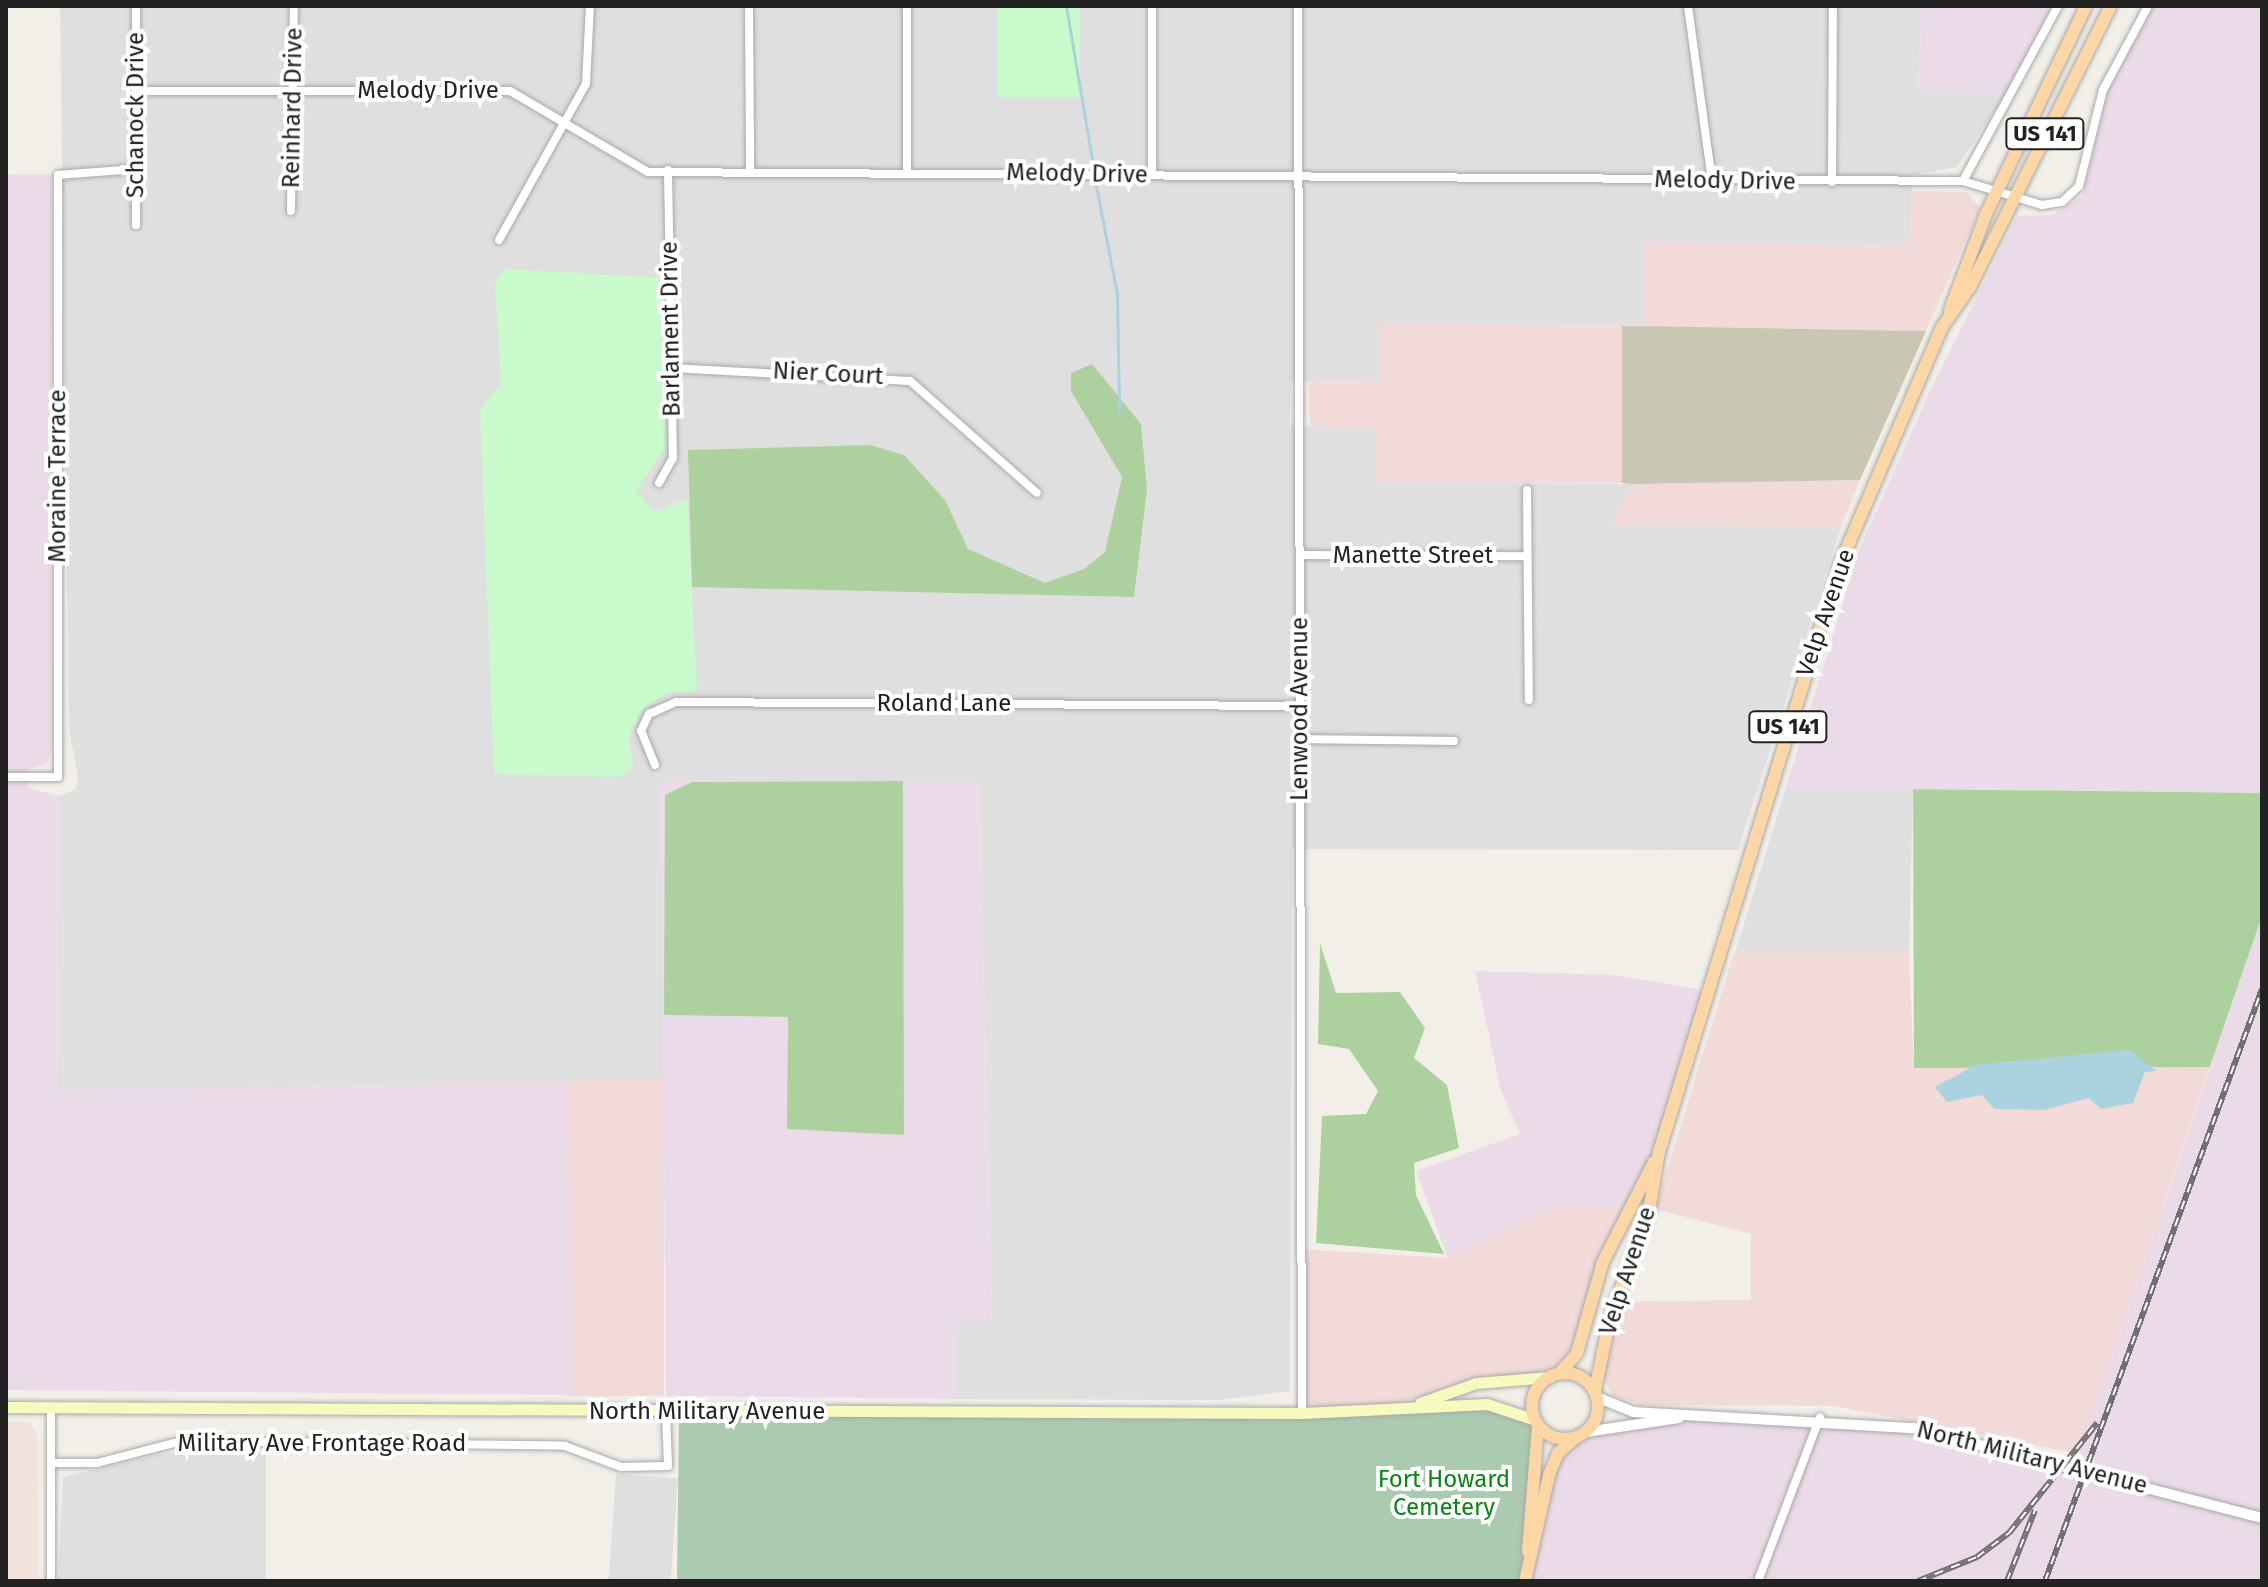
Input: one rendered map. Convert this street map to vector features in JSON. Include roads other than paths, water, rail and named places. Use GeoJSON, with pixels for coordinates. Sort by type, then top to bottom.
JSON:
{"type":"FeatureCollection","features":[{"type":"Feature","properties":{"kind":"main road","name":"Velp Avenue"},"geometry":{"type":"LineString","coordinates":[[1580,1435],[1597,1394],[1610,1318],[1649,1211],[1659,1152],[1840,564],[1949,313],[1996,192],[2086,6]]}},
{"type":"Feature","properties":{"kind":"main road","name":"Velp Avenue"},"geometry":{"type":"LineString","coordinates":[[1949,313],[1970,287],[2111,6]]}},
{"type":"Feature","properties":{"kind":"main road","name":"Velp Avenue"},"geometry":{"type":"LineString","coordinates":[[1535,1423],[1534,1393],[1577,1353],[1603,1262],[1659,1152]]}},
{"type":"Feature","properties":{"kind":"main road","name":"North Military Avenue"},"geometry":{"type":"LineString","coordinates":[[1408,1407],[1476,1383],[1554,1375]]}},
{"type":"Feature","properties":{"kind":"main road"},"geometry":{"type":"LineString","coordinates":[[1554,1375],[1597,1394]]}},
{"type":"Feature","properties":{"kind":"main road","name":"North Military Avenue"},"geometry":{"type":"LineString","coordinates":[[6,1407],[1302,1413],[1499,1405],[1535,1423]]}},
{"type":"Feature","properties":{"kind":"main road"},"geometry":{"type":"LineString","coordinates":[[1525,1581],[1535,1423],[1580,1435]]}},
{"type":"Feature","properties":{"kind":"main road"},"geometry":{"type":"LineString","coordinates":[[1525,1581],[1549,1475],[1558,1453],[1580,1435]]}},
{"type":"Feature","properties":{"kind":"street","name":"Schanock Drive"},"geometry":{"type":"LineString","coordinates":[[136,6],[136,225]]}},
{"type":"Feature","properties":{"kind":"street","name":"Reinhard Drive"},"geometry":{"type":"LineString","coordinates":[[291,211],[294,6]]}},
{"type":"Feature","properties":{"kind":"street"},"geometry":{"type":"LineString","coordinates":[[499,240],[568,122],[591,66],[590,6]]}},
{"type":"Feature","properties":{"kind":"street"},"geometry":{"type":"LineString","coordinates":[[749,6],[750,169]]}},
{"type":"Feature","properties":{"kind":"street"},"geometry":{"type":"LineString","coordinates":[[907,6],[907,172]]}},
{"type":"Feature","properties":{"kind":"street"},"geometry":{"type":"LineString","coordinates":[[1152,6],[1152,175]]}},
{"type":"Feature","properties":{"kind":"street","name":"Lenwood Avenue"},"geometry":{"type":"LineString","coordinates":[[1298,6],[1302,1413]]}},
{"type":"Feature","properties":{"kind":"street"},"geometry":{"type":"LineString","coordinates":[[1688,6],[1712,181]]}},
{"type":"Feature","properties":{"kind":"street"},"geometry":{"type":"LineString","coordinates":[[1832,182],[1833,6]]}},
{"type":"Feature","properties":{"kind":"street"},"geometry":{"type":"LineString","coordinates":[[1963,181],[2058,6]]}},
{"type":"Feature","properties":{"kind":"street","name":"Melody Drive"},"geometry":{"type":"LineString","coordinates":[[138,91],[510,91],[568,122],[633,166],[668,170],[1963,181],[2036,204],[2062,202],[2079,186],[2103,90],[2148,6]]}},
{"type":"Feature","properties":{"kind":"street","name":"Moraine Terrace"},"geometry":{"type":"LineString","coordinates":[[6,777],[58,777],[58,175],[136,169]]}},
{"type":"Feature","properties":{"kind":"street","name":"Barlament Drive"},"geometry":{"type":"LineString","coordinates":[[659,483],[673,463],[668,170]]}},
{"type":"Feature","properties":{"kind":"street","name":"Nier Court"},"geometry":{"type":"LineString","coordinates":[[671,368],[910,381],[1037,493]]}},
{"type":"Feature","properties":{"kind":"street"},"geometry":{"type":"LineString","coordinates":[[1527,490],[1529,700]]}},
{"type":"Feature","properties":{"kind":"street","name":"Manette Street"},"geometry":{"type":"LineString","coordinates":[[1300,555],[1526,556]]}},
{"type":"Feature","properties":{"kind":"street","name":"Roland Lane"},"geometry":{"type":"LineString","coordinates":[[655,765],[641,731],[649,714],[676,702],[1300,706]]}},
{"type":"Feature","properties":{"kind":"street"},"geometry":{"type":"LineString","coordinates":[[1300,739],[1454,741]]}},
{"type":"Feature","properties":{"kind":"street","name":"North Military Avenue"},"geometry":{"type":"LineString","coordinates":[[1597,1394],[1633,1412],[1820,1417],[2017,1449],[2262,1518]]}},
{"type":"Feature","properties":{"kind":"street"},"geometry":{"type":"LineString","coordinates":[[51,1407],[51,1581]]}},
{"type":"Feature","properties":{"kind":"street","name":"Military Ave Frontage Road"},"geometry":{"type":"LineString","coordinates":[[52,1463],[97,1463],[182,1441],[565,1446],[621,1467],[668,1466],[666,1411]]}},
{"type":"Feature","properties":{"kind":"street","name":"North Military Avenue"},"geometry":{"type":"LineString","coordinates":[[1580,1435],[1702,1415]]}},
{"type":"Feature","properties":{"kind":"street"},"geometry":{"type":"LineString","coordinates":[[1758,1581],[1820,1417]]}},
{"type":"Feature","properties":{"kind":"water"},"geometry":{"type":"Polygon","coordinates":[[[2129,1050],[2156,1071],[2145,1072],[2133,1103],[2101,1109],[2089,1098],[2044,1110],[1994,1109],[1982,1095],[1947,1102],[1935,1087],[1976,1065],[2129,1050]]]}},
{"type":"Feature","properties":{"kind":"waterway"},"geometry":{"type":"LineString","coordinates":[[1066,6],[1092,159]]}},
{"type":"Feature","properties":{"kind":"waterway"},"geometry":{"type":"LineString","coordinates":[[1096,186],[1117,294],[1119,411]]}},
{"type":"Feature","properties":{"kind":"railway"},"geometry":{"type":"LineString","coordinates":[[2045,1581],[2262,989]]}},
{"type":"Feature","properties":{"kind":"railway"},"geometry":{"type":"LineString","coordinates":[[1918,1581],[1977,1557],[2009,1533],[2097,1423]]}},
{"type":"Feature","properties":{"kind":"railway"},"geometry":{"type":"LineString","coordinates":[[2007,1581],[2035,1510]]}},
{"type":"Feature","properties":{"kind":"park label","name":"Fort Howard Cemetery"},"geometry":{"type":"Point","coordinates":[1444,1494]}}]}
